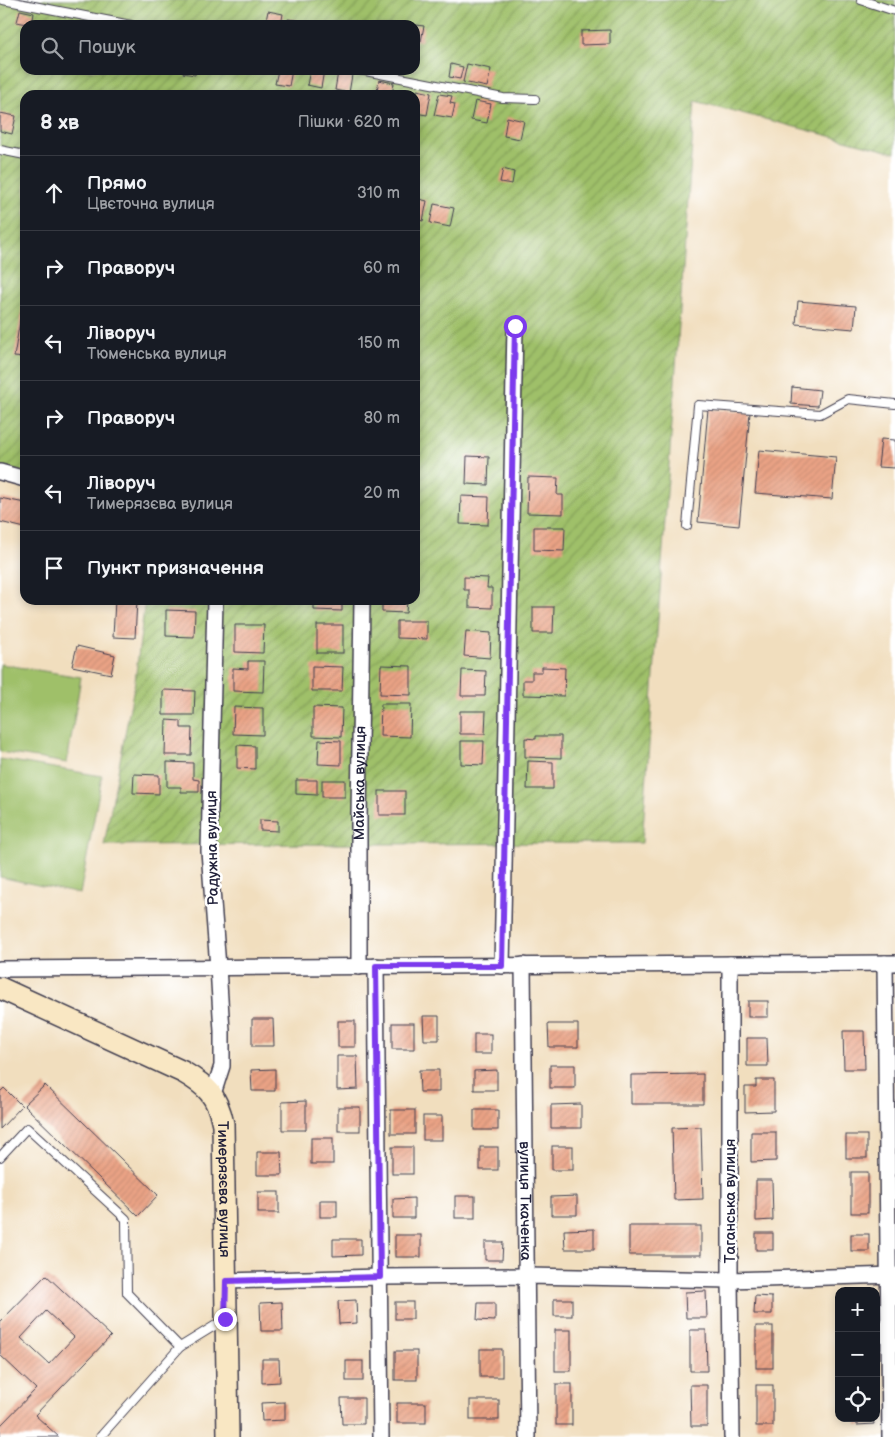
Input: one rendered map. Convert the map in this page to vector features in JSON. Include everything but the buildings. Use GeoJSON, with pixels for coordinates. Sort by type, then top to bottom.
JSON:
{"type":"FeatureCollection","features":[{"type":"Feature","properties":{"kind":"street"},"geometry":{"type":"LineString","coordinates":[[502,966],[515,326]]}},
{"type":"Feature","properties":{"kind":"street"},"geometry":{"type":"LineString","coordinates":[[0,472],[20,478]]}},
{"type":"Feature","properties":{"kind":"street","name":"Радужна вулиця"},"geometry":{"type":"LineString","coordinates":[[213,1094],[222,1066],[222,1031],[209,851],[215,605]]}},
{"type":"Feature","properties":{"kind":"street","name":"Майська вулиця"},"geometry":{"type":"LineString","coordinates":[[359,966],[358,819],[362,605]]}},
{"type":"Feature","properties":{"kind":"street"},"geometry":{"type":"LineString","coordinates":[[0,969],[890,963],[892,1275],[890,1437]]}},
{"type":"Feature","properties":{"kind":"street","name":"Таганська вулиця"},"geometry":{"type":"LineString","coordinates":[[730,964],[732,1437]]}},
{"type":"Feature","properties":{"kind":"street","name":"вулиця Ткаченка"},"geometry":{"type":"LineString","coordinates":[[523,965],[528,1437]]}},
{"type":"Feature","properties":{"kind":"street"},"geometry":{"type":"LineString","coordinates":[[376,966],[381,1437]]}},
{"type":"Feature","properties":{"kind":"street"},"geometry":{"type":"LineString","coordinates":[[0,988],[183,1072],[199,1081],[213,1094]]}},
{"type":"Feature","properties":{"kind":"street","name":"Тимерязєва вулиця"},"geometry":{"type":"LineString","coordinates":[[213,1094],[220,1108],[223,1124],[228,1437]]}},
{"type":"Feature","properties":{"kind":"street"},"geometry":{"type":"LineString","coordinates":[[226,1281],[527,1276],[730,1280],[892,1275]]}},
{"type":"Feature","properties":{"kind":"lane"},"geometry":{"type":"LineString","coordinates":[[3,0],[105,20]]}},
{"type":"Feature","properties":{"kind":"lane"},"geometry":{"type":"LineString","coordinates":[[861,0],[895,11]]}},
{"type":"Feature","properties":{"kind":"lane"},"geometry":{"type":"LineString","coordinates":[[386,75],[503,98],[535,99]]}},
{"type":"Feature","properties":{"kind":"lane"},"geometry":{"type":"LineString","coordinates":[[0,150],[20,154]]}},
{"type":"Feature","properties":{"kind":"lane"},"geometry":{"type":"LineString","coordinates":[[687,526],[698,405],[820,414],[848,399],[895,404]]}},
{"type":"Feature","properties":{"kind":"lane"},"geometry":{"type":"LineString","coordinates":[[0,1156],[27,1128],[126,1220],[127,1293],[180,1347]]}},
{"type":"Feature","properties":{"kind":"lane"},"geometry":{"type":"LineString","coordinates":[[100,1437],[180,1347],[225,1319]]}},
{"type":"Feature","properties":{"kind":"green space"},"geometry":{"type":"Polygon","coordinates":[[[0,0],[895,0],[895,153],[695,101],[642,843],[104,845],[135,681],[144,605],[420,605],[420,90],[20,90],[20,472],[0,466],[0,0]]]}},
{"type":"Feature","properties":{"kind":"green space"},"geometry":{"type":"Polygon","coordinates":[[[0,664],[81,677],[67,763],[0,752],[0,664]]]}},
{"type":"Feature","properties":{"kind":"green space"},"geometry":{"type":"Polygon","coordinates":[[[0,759],[102,776],[80,894],[0,877],[0,759]]]}},
{"type":"Feature","properties":{"kind":"route"},"geometry":{"type":"LineString","coordinates":[[225,1319],[226,1281],[380,1277],[376,966],[502,966],[515,326]]}}]}
